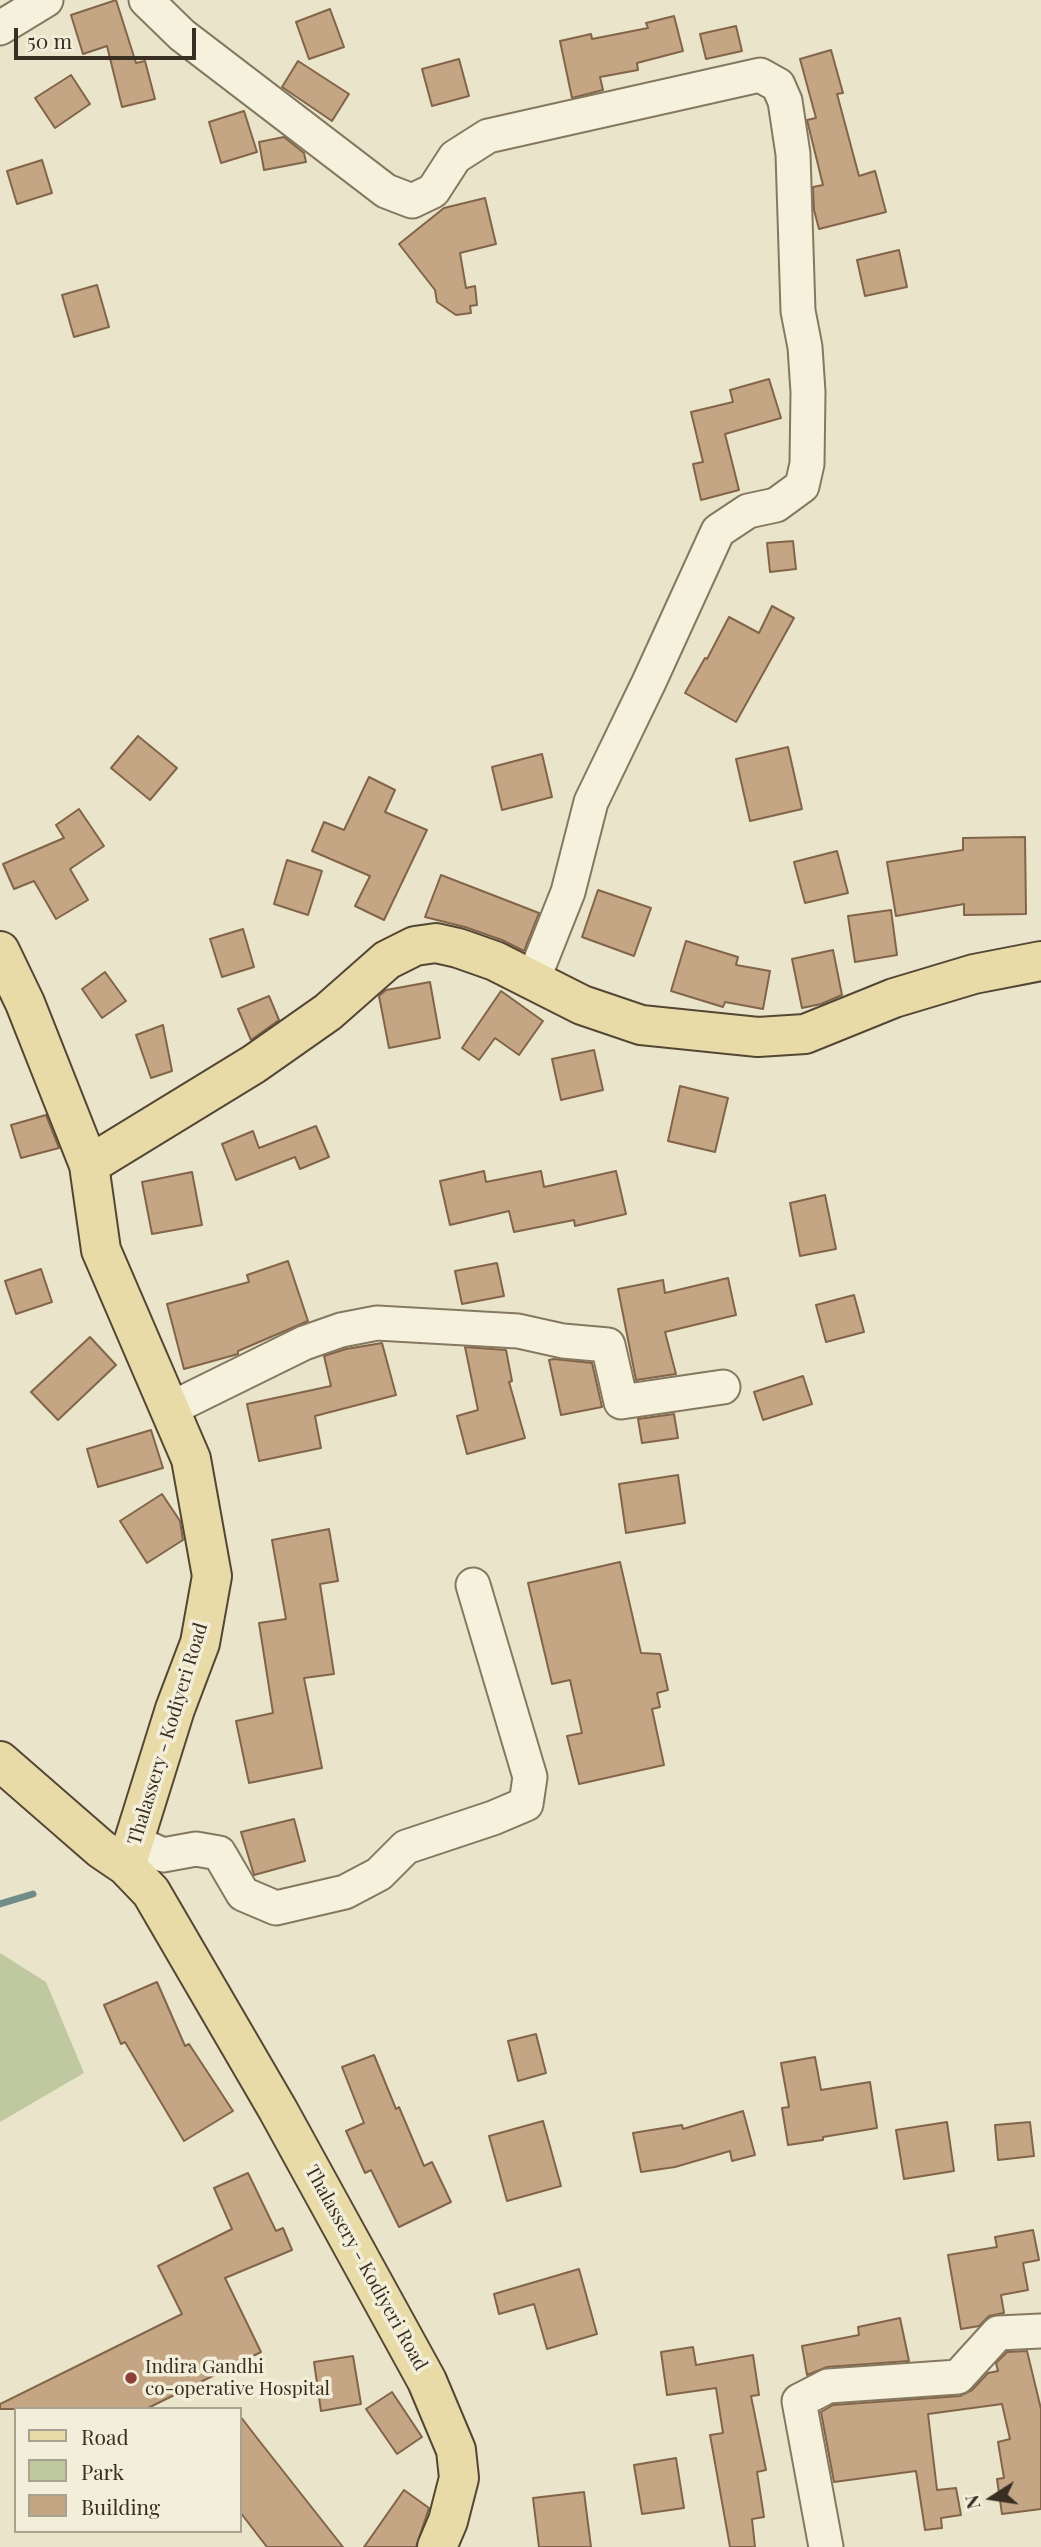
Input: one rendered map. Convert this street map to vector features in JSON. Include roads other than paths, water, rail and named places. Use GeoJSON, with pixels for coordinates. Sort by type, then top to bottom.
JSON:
{"type":"FeatureCollection","features":[{"type":"Feature","properties":{"kind":"main road"},"geometry":{"type":"LineString","coordinates":[[89,1165],[254,1064],[327,1012],[387,960],[415,946],[436,943],[495,961],[582,1005],[641,1026],[758,1037],[805,1034],[894,998],[974,974],[1041,961]]}},
{"type":"Feature","properties":{"kind":"main road","name":"Thalassery - Kodiyeri Road"},"geometry":{"type":"LineString","coordinates":[[0,950],[89,1165],[101,1250],[191,1459],[212,1576],[200,1643],[175,1709],[130,1854],[208,1992],[240,2042],[438,2403],[456,2450],[458,2478],[448,2521],[437,2547]]}},
{"type":"Feature","properties":{"kind":"main road"},"geometry":{"type":"LineString","coordinates":[[0,1761],[101,1849],[130,1854]]}},
{"type":"Feature","properties":{"kind":"street"},"geometry":{"type":"LineString","coordinates":[[0,28],[46,0]]}},
{"type":"Feature","properties":{"kind":"street"},"geometry":{"type":"LineString","coordinates":[[146,0],[182,35],[386,191],[412,201],[433,191],[455,157],[488,136],[760,75],[778,85],[785,101],[793,154],[798,311],[805,347],[808,392],[807,464],[803,486],[776,505],[748,511],[718,531],[592,802],[568,892],[533,981]]}},
{"type":"Feature","properties":{"kind":"street"},"geometry":{"type":"LineString","coordinates":[[170,1409],[304,1343],[341,1330],[377,1323],[518,1331],[563,1341],[608,1345],[621,1402],[723,1387]]}},
{"type":"Feature","properties":{"kind":"street"},"geometry":{"type":"LineString","coordinates":[[130,1854],[163,1855],[196,1849],[219,1853],[243,1894],[276,1908],[345,1892],[379,1874],[406,1847],[526,1804],[530,1777],[473,1585]]}},
{"type":"Feature","properties":{"kind":"street"},"geometry":{"type":"LineString","coordinates":[[826,2547],[799,2401],[828,2386],[958,2377],[998,2333],[1041,2331]]}},
{"type":"Feature","properties":{"kind":"waterway"},"geometry":{"type":"LineString","coordinates":[[0,1904],[33,1894]]}},
{"type":"Feature","properties":{"kind":"place","name":"Indira Gandhi co-operative Hospital"},"geometry":{"type":"Point","coordinates":[131,2378]}}]}
